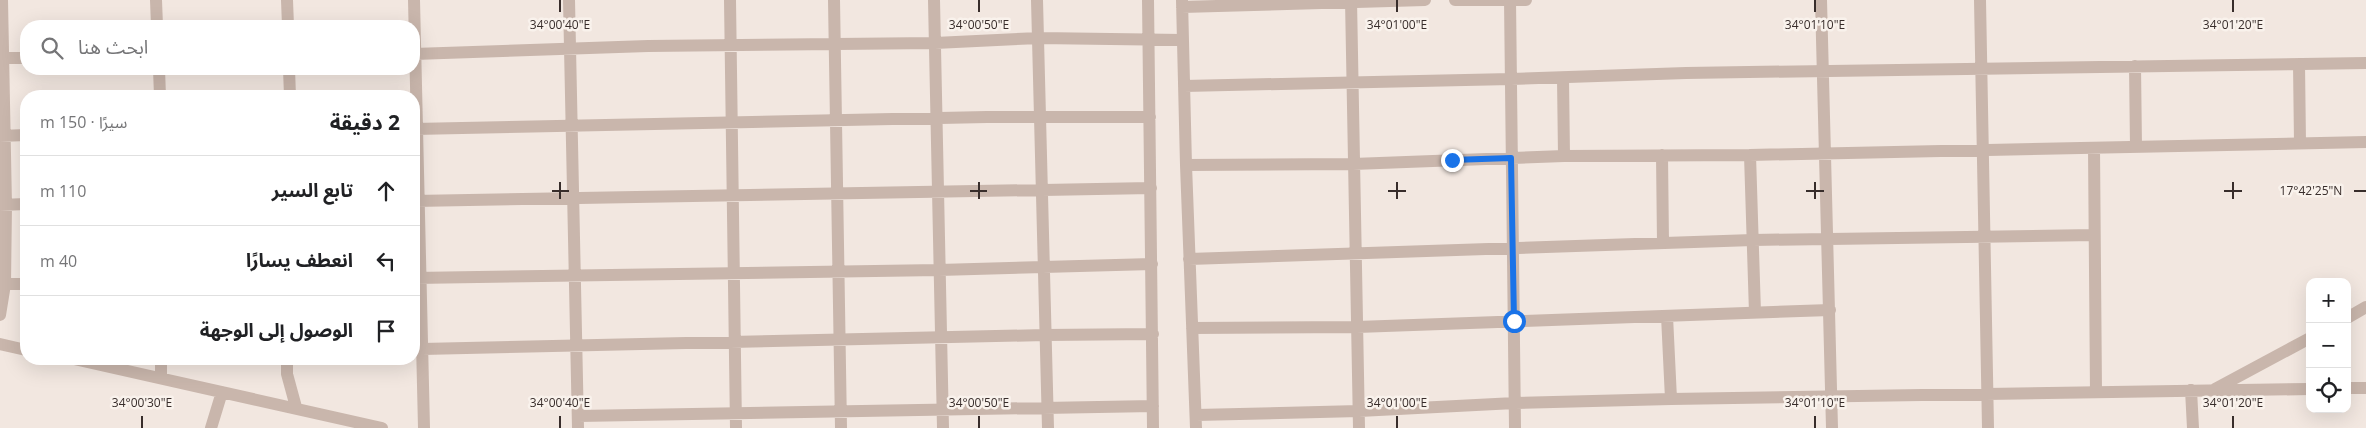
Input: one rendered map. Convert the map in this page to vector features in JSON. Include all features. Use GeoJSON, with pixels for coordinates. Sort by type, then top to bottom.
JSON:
{"type":"FeatureCollection","features":[{"type":"Feature","properties":{"kind":"street"},"geometry":{"type":"LineString","coordinates":[[0,315],[6,284],[2,136],[2,0]]}},
{"type":"Feature","properties":{"kind":"street"},"geometry":{"type":"LineString","coordinates":[[156,0],[157,20]]}},
{"type":"Feature","properties":{"kind":"street"},"geometry":{"type":"LineString","coordinates":[[287,0],[288,20]]}},
{"type":"Feature","properties":{"kind":"street"},"geometry":{"type":"LineString","coordinates":[[414,0],[414,20]]}},
{"type":"Feature","properties":{"kind":"street"},"geometry":{"type":"LineString","coordinates":[[569,0],[578,422],[736,413],[1153,406]]}},
{"type":"Feature","properties":{"kind":"street"},"geometry":{"type":"LineString","coordinates":[[730,0],[736,428]]}},
{"type":"Feature","properties":{"kind":"street"},"geometry":{"type":"LineString","coordinates":[[834,0],[841,428]]}},
{"type":"Feature","properties":{"kind":"street"},"geometry":{"type":"LineString","coordinates":[[934,0],[943,428]]}},
{"type":"Feature","properties":{"kind":"street"},"geometry":{"type":"LineString","coordinates":[[1037,0],[1048,428]]}},
{"type":"Feature","properties":{"kind":"street"},"geometry":{"type":"LineString","coordinates":[[1148,0],[1153,428]]}},
{"type":"Feature","properties":{"kind":"street"},"geometry":{"type":"LineString","coordinates":[[1196,428],[1182,3],[1425,0]]}},
{"type":"Feature","properties":{"kind":"street"},"geometry":{"type":"LineString","coordinates":[[1455,0],[1526,0]]}},
{"type":"Feature","properties":{"kind":"street"},"geometry":{"type":"LineString","coordinates":[[1510,0],[1515,428]]}},
{"type":"Feature","properties":{"kind":"street"},"geometry":{"type":"LineString","coordinates":[[1821,0],[1832,428]]}},
{"type":"Feature","properties":{"kind":"street"},"geometry":{"type":"LineString","coordinates":[[1980,0],[1988,428]]}},
{"type":"Feature","properties":{"kind":"street"},"geometry":{"type":"LineString","coordinates":[[1351,2],[1351,83],[1359,428]]}},
{"type":"Feature","properties":{"kind":"street"},"geometry":{"type":"LineString","coordinates":[[420,54],[569,48],[935,43],[1039,38],[1182,40]]}},
{"type":"Feature","properties":{"kind":"street"},"geometry":{"type":"LineString","coordinates":[[1,58],[20,58]]}},
{"type":"Feature","properties":{"kind":"street"},"geometry":{"type":"LineString","coordinates":[[1184,86],[1511,80],[1686,73],[2366,63]]}},
{"type":"Feature","properties":{"kind":"street"},"geometry":{"type":"LineString","coordinates":[[2299,64],[2300,143]]}},
{"type":"Feature","properties":{"kind":"street"},"geometry":{"type":"LineString","coordinates":[[2135,66],[2136,147]]}},
{"type":"Feature","properties":{"kind":"street"},"geometry":{"type":"LineString","coordinates":[[159,75],[160,90]]}},
{"type":"Feature","properties":{"kind":"street"},"geometry":{"type":"LineString","coordinates":[[289,75],[290,90]]}},
{"type":"Feature","properties":{"kind":"street"},"geometry":{"type":"LineString","coordinates":[[414,75],[414,90]]}},
{"type":"Feature","properties":{"kind":"street"},"geometry":{"type":"LineString","coordinates":[[1563,78],[1564,156]]}},
{"type":"Feature","properties":{"kind":"street"},"geometry":{"type":"LineString","coordinates":[[420,129],[1041,117],[1150,117]]}},
{"type":"Feature","properties":{"kind":"street"},"geometry":{"type":"LineString","coordinates":[[2,136],[20,135]]}},
{"type":"Feature","properties":{"kind":"street"},"geometry":{"type":"LineString","coordinates":[[1186,165],[1353,164],[1564,156],[1750,155],[2366,142]]}},
{"type":"Feature","properties":{"kind":"street"},"geometry":{"type":"LineString","coordinates":[[2094,148],[2096,392]]}},
{"type":"Feature","properties":{"kind":"street"},"geometry":{"type":"LineString","coordinates":[[1662,155],[1663,243]]}},
{"type":"Feature","properties":{"kind":"street"},"geometry":{"type":"LineString","coordinates":[[1750,155],[1754,313]]}},
{"type":"Feature","properties":{"kind":"street"},"geometry":{"type":"LineString","coordinates":[[420,201],[1151,188]]}},
{"type":"Feature","properties":{"kind":"street"},"geometry":{"type":"LineString","coordinates":[[3,205],[20,204]]}},
{"type":"Feature","properties":{"kind":"street"},"geometry":{"type":"LineString","coordinates":[[1189,259],[1753,240],[2094,235]]}},
{"type":"Feature","properties":{"kind":"street"},"geometry":{"type":"LineString","coordinates":[[420,278],[734,274],[1152,264]]}},
{"type":"Feature","properties":{"kind":"street"},"geometry":{"type":"LineString","coordinates":[[6,284],[20,284]]}},
{"type":"Feature","properties":{"kind":"street"},"geometry":{"type":"LineString","coordinates":[[2351,316],[2366,308]]}},
{"type":"Feature","properties":{"kind":"street"},"geometry":{"type":"LineString","coordinates":[[1192,328],[1357,326],[1830,310]]}},
{"type":"Feature","properties":{"kind":"street"},"geometry":{"type":"LineString","coordinates":[[1667,316],[1670,399]]}},
{"type":"Feature","properties":{"kind":"street"},"geometry":{"type":"LineString","coordinates":[[420,321],[424,428]]}},
{"type":"Feature","properties":{"kind":"street"},"geometry":{"type":"LineString","coordinates":[[422,349],[1153,334]]}},
{"type":"Feature","properties":{"kind":"street"},"geometry":{"type":"LineString","coordinates":[[2213,390],[2306,340]]}},
{"type":"Feature","properties":{"kind":"street"},"geometry":{"type":"LineString","coordinates":[[0,344],[20,349]]}},
{"type":"Feature","properties":{"kind":"street"},"geometry":{"type":"LineString","coordinates":[[103,365],[296,407],[382,428]]}},
{"type":"Feature","properties":{"kind":"street"},"geometry":{"type":"LineString","coordinates":[[161,365],[161,377]]}},
{"type":"Feature","properties":{"kind":"street"},"geometry":{"type":"LineString","coordinates":[[288,365],[287,374],[296,407]]}},
{"type":"Feature","properties":{"kind":"street"},"geometry":{"type":"LineString","coordinates":[[2351,388],[2366,388]]}},
{"type":"Feature","properties":{"kind":"street"},"geometry":{"type":"LineString","coordinates":[[1196,415],[1359,411],[1514,403],[1670,399],[1832,398],[2306,389]]}},
{"type":"Feature","properties":{"kind":"street"},"geometry":{"type":"LineString","coordinates":[[2191,390],[2193,428]]}},
{"type":"Feature","properties":{"kind":"street"},"geometry":{"type":"LineString","coordinates":[[211,428],[222,392]]}},
{"type":"Feature","properties":{"kind":"route"},"geometry":{"type":"LineString","coordinates":[[1452,160],[1511,158],[1514,321]]}}]}
